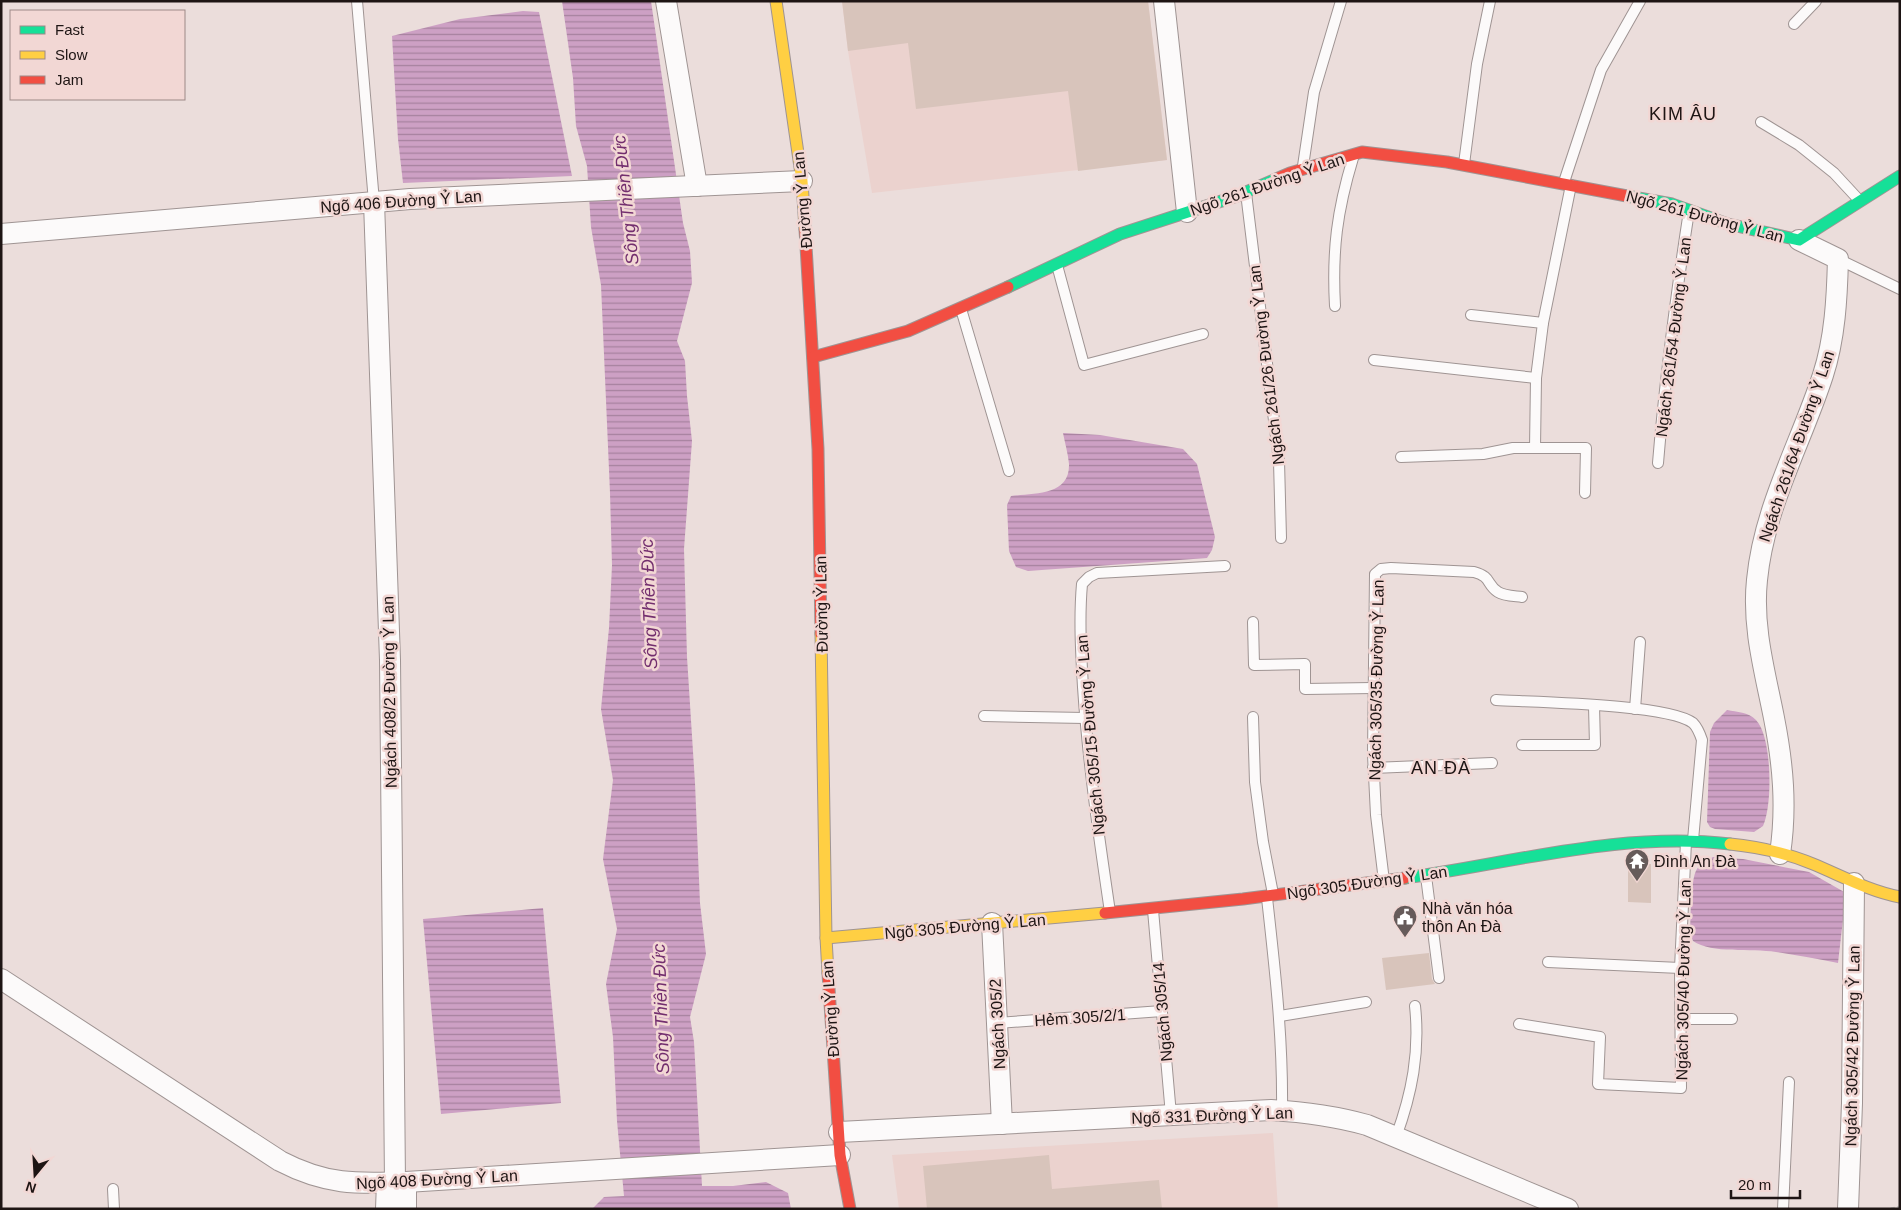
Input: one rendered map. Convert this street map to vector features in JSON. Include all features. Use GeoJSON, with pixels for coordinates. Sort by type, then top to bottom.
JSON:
{"type":"FeatureCollection","features":[{"type":"Feature","properties":{"kind":"street"},"geometry":{"type":"LineString","coordinates":[[666,1],[697,186]]}},
{"type":"Feature","properties":{"kind":"street","name":"Đường Ỷ Lan"},"geometry":{"type":"LineString","coordinates":[[776,1],[802,181],[813,357],[818,449],[826,938],[840,1155],[850,1209]]}},
{"type":"Feature","properties":{"kind":"street"},"geometry":{"type":"LineString","coordinates":[[1164,1],[1187,212]]}},
{"type":"Feature","properties":{"kind":"street","name":"Ngõ 261 Đường Ỷ Lan"},"geometry":{"type":"LineString","coordinates":[[813,357],[908,331],[1120,234],[1246,192],[1302,169],[1362,152],[1464,165],[1672,204],[1728,224],[1798,240],[1900,176]]}},
{"type":"Feature","properties":{"kind":"street","name":"Ngõ 406 Đường Ỷ Lan"},"geometry":{"type":"LineString","coordinates":[[1,234],[374,202],[802,181]]}},
{"type":"Feature","properties":{"kind":"street","name":"Ngách 408/2 Đường Ỷ Lan"},"geometry":{"type":"LineString","coordinates":[[374,202],[390,660],[396,1183]]}},
{"type":"Feature","properties":{"kind":"street"},"geometry":{"type":"LineString","coordinates":[[1798,240],[1838,259]]}},
{"type":"Feature","properties":{"kind":"street","name":"Ngách 261/64 Đường Ỷ Lan"},"geometry":{"type":"LineString","coordinates":[[1780,854],[1785,811],[1784,788],[1774,719],[1756,623],[1757,580],[1764,535],[1770,513],[1807,420],[1829,355],[1836,316],[1838,259]]}},
{"type":"Feature","properties":{"kind":"street","name":"Ngõ 305 Đường Ỷ Lan"},"geometry":{"type":"LineString","coordinates":[[826,938],[1111,913],[1270,896],[1384,882],[1578,848],[1631,843],[1690,841],[1740,845],[1802,860],[1871,890],[1900,897]]}},
{"type":"Feature","properties":{"kind":"street","name":"Ngách 305/42 Đường Ỷ Lan"},"geometry":{"type":"LineString","coordinates":[[1848,1209],[1852,1102],[1854,882]]}},
{"type":"Feature","properties":{"kind":"street","name":"Ngách 305/2"},"geometry":{"type":"LineString","coordinates":[[992,923],[1002,1124]]}},
{"type":"Feature","properties":{"kind":"street","name":"Ngõ 408 Đường Ỷ Lan"},"geometry":{"type":"LineString","coordinates":[[1,979],[255,1145],[299,1171],[329,1180],[396,1183],[840,1155]]}},
{"type":"Feature","properties":{"kind":"street","name":"Ngõ 331 Đường Ỷ Lan"},"geometry":{"type":"LineString","coordinates":[[839,1132],[1282,1110],[1334,1116],[1396,1136],[1568,1209]]}},
{"type":"Feature","properties":{"kind":"street"},"geometry":{"type":"LineString","coordinates":[[386,1209],[396,1183]]}},
{"type":"Feature","properties":{"kind":"street"},"geometry":{"type":"LineString","coordinates":[[396,1183],[406,1209]]}},
{"type":"Feature","properties":{"kind":"lane"},"geometry":{"type":"LineString","coordinates":[[357,1],[374,202]]}},
{"type":"Feature","properties":{"kind":"lane"},"geometry":{"type":"LineString","coordinates":[[1302,169],[1314,92],[1341,1]]}},
{"type":"Feature","properties":{"kind":"lane"},"geometry":{"type":"LineString","coordinates":[[1464,165],[1477,64],[1490,1]]}},
{"type":"Feature","properties":{"kind":"lane"},"geometry":{"type":"LineString","coordinates":[[1535,448],[1536,378],[1567,183],[1601,70],[1640,1]]}},
{"type":"Feature","properties":{"kind":"lane"},"geometry":{"type":"LineString","coordinates":[[1794,24],[1816,1]]}},
{"type":"Feature","properties":{"kind":"lane"},"geometry":{"type":"LineString","coordinates":[[1761,122],[1799,145],[1834,173],[1860,201]]}},
{"type":"Feature","properties":{"kind":"lane"},"geometry":{"type":"LineString","coordinates":[[1335,306],[1333,269],[1336,230],[1343,191],[1354,154]]}},
{"type":"Feature","properties":{"kind":"lane","name":"Ngách 261/26 Đường Ỷ Lan"},"geometry":{"type":"LineString","coordinates":[[1246,192],[1279,461],[1281,538]]}},
{"type":"Feature","properties":{"kind":"lane","name":"Ngách 261/54 Đường Ỷ Lan"},"geometry":{"type":"LineString","coordinates":[[1658,463],[1672,321],[1689,210]]}},
{"type":"Feature","properties":{"kind":"lane"},"geometry":{"type":"LineString","coordinates":[[1838,259],[1900,289]]}},
{"type":"Feature","properties":{"kind":"lane"},"geometry":{"type":"LineString","coordinates":[[1057,264],[1084,366],[1203,334]]}},
{"type":"Feature","properties":{"kind":"lane"},"geometry":{"type":"LineString","coordinates":[[961,308],[1009,471]]}},
{"type":"Feature","properties":{"kind":"lane"},"geometry":{"type":"LineString","coordinates":[[1471,315],[1544,323]]}},
{"type":"Feature","properties":{"kind":"lane"},"geometry":{"type":"LineString","coordinates":[[1374,360],[1536,378]]}},
{"type":"Feature","properties":{"kind":"lane"},"geometry":{"type":"LineString","coordinates":[[1401,457],[1483,454],[1513,448],[1586,448],[1584,493]]}},
{"type":"Feature","properties":{"kind":"lane","name":"Ngách 305/15 Đường Ỷ Lan"},"geometry":{"type":"LineString","coordinates":[[1111,913],[1092,788],[1085,718],[1081,631],[1082,584],[1089,577],[1097,573],[1225,566]]}},
{"type":"Feature","properties":{"kind":"lane","name":"Ngách 305/35 Đường Ỷ Lan"},"geometry":{"type":"LineString","coordinates":[[1384,882],[1376,815],[1373,768],[1374,574],[1381,569],[1474,572],[1485,576],[1496,591],[1501,594],[1522,597]]}},
{"type":"Feature","properties":{"kind":"lane"},"geometry":{"type":"LineString","coordinates":[[1253,622],[1254,665],[1305,664],[1305,689],[1373,688]]}},
{"type":"Feature","properties":{"kind":"lane"},"geometry":{"type":"LineString","coordinates":[[1496,700],[1635,709],[1640,642]]}},
{"type":"Feature","properties":{"kind":"lane"},"geometry":{"type":"LineString","coordinates":[[1522,745],[1594,745],[1594,706]]}},
{"type":"Feature","properties":{"kind":"lane","name":"Ngách 305/40 Đường Ỷ Lan"},"geometry":{"type":"LineString","coordinates":[[1519,1024],[1600,1037],[1598,1084],[1681,1088],[1680,968],[1690,841],[1702,740],[1700,731],[1694,724],[1684,718],[1635,709]]}},
{"type":"Feature","properties":{"kind":"lane"},"geometry":{"type":"LineString","coordinates":[[984,716],[1085,718]]}},
{"type":"Feature","properties":{"kind":"lane"},"geometry":{"type":"LineString","coordinates":[[1253,717],[1255,782],[1270,896],[1280,1016],[1282,1110]]}},
{"type":"Feature","properties":{"kind":"lane"},"geometry":{"type":"LineString","coordinates":[[1373,768],[1492,763]]}},
{"type":"Feature","properties":{"kind":"lane"},"geometry":{"type":"LineString","coordinates":[[1426,875],[1438,978]]}},
{"type":"Feature","properties":{"kind":"lane","name":"Ngách 305/14"},"geometry":{"type":"LineString","coordinates":[[1153,909],[1171,1116]]}},
{"type":"Feature","properties":{"kind":"lane"},"geometry":{"type":"LineString","coordinates":[[1548,962],[1680,968]]}},
{"type":"Feature","properties":{"kind":"lane"},"geometry":{"type":"LineString","coordinates":[[1280,1016],[1366,1002]]}},
{"type":"Feature","properties":{"kind":"lane"},"geometry":{"type":"LineString","coordinates":[[1396,1136],[1414,1077],[1417,1030],[1415,1006]]}},
{"type":"Feature","properties":{"kind":"lane","name":"Hẻm 305/2/1"},"geometry":{"type":"LineString","coordinates":[[997,1023],[1162,1011]]}},
{"type":"Feature","properties":{"kind":"lane"},"geometry":{"type":"LineString","coordinates":[[1681,1019],[1732,1019]]}},
{"type":"Feature","properties":{"kind":"lane"},"geometry":{"type":"LineString","coordinates":[[1783,1209],[1789,1082]]}},
{"type":"Feature","properties":{"kind":"lane"},"geometry":{"type":"LineString","coordinates":[[113,1188],[114,1209]]}},
{"type":"Feature","properties":{"kind":"path"},"geometry":{"type":"LineString","coordinates":[[1891,1209],[1900,1207]]}},
{"type":"Feature","properties":{"kind":"shaded area"},"geometry":{"type":"Polygon","coordinates":[[[842,1],[1148,1],[1167,160],[872,193],[848,51],[842,1]]]}},
{"type":"Feature","properties":{"kind":"shaded area"},"geometry":{"type":"Polygon","coordinates":[[[1273,1133],[1278,1209],[899,1209],[892,1155],[1273,1133]]]}},
{"type":"Feature","properties":{"kind":"water","name":"Sông Thiên Đức"},"geometry":{"type":"Polygon","coordinates":[[[562,1],[651,1],[683,223],[690,251],[692,283],[677,341],[685,361],[692,441],[684,549],[687,657],[700,903],[706,954],[690,1017],[694,1042],[702,1186],[733,1186],[766,1182],[788,1193],[791,1209],[592,1209],[604,1197],[624,1196],[617,1121],[613,1037],[606,984],[617,929],[603,859],[613,780],[601,709],[609,628],[612,565],[601,285],[591,227],[587,166],[576,126],[573,78],[562,1]]]}},
{"type":"Feature","properties":{"kind":"water"},"geometry":{"type":"Polygon","coordinates":[[[523,11],[539,12],[572,176],[403,183],[398,139],[392,36],[460,19],[523,11]]]}},
{"type":"Feature","properties":{"kind":"water"},"geometry":{"type":"Polygon","coordinates":[[[1063,433],[1100,435],[1183,449],[1197,464],[1215,537],[1212,550],[1207,558],[1028,571],[1016,567],[1009,551],[1007,505],[1011,496],[1049,491],[1064,482],[1068,474],[1069,464],[1063,433]]]}},
{"type":"Feature","properties":{"kind":"water"},"geometry":{"type":"Polygon","coordinates":[[[1727,710],[1753,717],[1761,728],[1765,740],[1769,771],[1768,803],[1763,826],[1754,832],[1715,829],[1710,827],[1707,822],[1710,732],[1714,723],[1727,710]]]}},
{"type":"Feature","properties":{"kind":"water"},"geometry":{"type":"Polygon","coordinates":[[[1713,857],[1743,859],[1809,872],[1846,893],[1838,963],[1776,952],[1710,948],[1693,941],[1690,933],[1692,890],[1695,874],[1700,865],[1713,857]]]}},
{"type":"Feature","properties":{"kind":"water"},"geometry":{"type":"Polygon","coordinates":[[[543,908],[561,1103],[441,1114],[423,919],[543,908]]]}},
{"type":"Feature","properties":{"kind":"building"},"geometry":{"type":"Polygon","coordinates":[[[842,1],[1148,1],[1167,160],[1078,171],[1068,91],[916,109],[908,43],[848,51],[842,1]]]}},
{"type":"Feature","properties":{"kind":"building"},"geometry":{"type":"Polygon","coordinates":[[[1628,864],[1651,864],[1651,903],[1628,902],[1628,864]]]}},
{"type":"Feature","properties":{"kind":"building"},"geometry":{"type":"Polygon","coordinates":[[[1429,953],[1432,979],[1435,984],[1386,990],[1382,958],[1429,953]]]}},
{"type":"Feature","properties":{"kind":"building"},"geometry":{"type":"Polygon","coordinates":[[[1049,1155],[1052,1189],[1159,1180],[1162,1209],[927,1209],[923,1166],[1049,1155]]]}},
{"type":"Feature","properties":{"kind":"traffic: fast"},"geometry":{"type":"LineString","coordinates":[[1627,196],[1672,204],[1728,224],[1799,240],[1900,176]]}},
{"type":"Feature","properties":{"kind":"traffic: fast"},"geometry":{"type":"LineString","coordinates":[[1008,287],[1120,234],[1237,196],[1276,179]]}},
{"type":"Feature","properties":{"kind":"traffic: fast"},"geometry":{"type":"LineString","coordinates":[[1405,878],[1567,850],[1608,845],[1689,841],[1730,844]]}},
{"type":"Feature","properties":{"kind":"traffic: slow"},"geometry":{"type":"LineString","coordinates":[[776,1],[802,181],[805,229]]}},
{"type":"Feature","properties":{"kind":"traffic: slow"},"geometry":{"type":"LineString","coordinates":[[821,634],[828,973]]}},
{"type":"Feature","properties":{"kind":"traffic: slow"},"geometry":{"type":"LineString","coordinates":[[1730,844],[1762,849],[1793,857],[1866,887],[1900,897]]}},
{"type":"Feature","properties":{"kind":"traffic: slow"},"geometry":{"type":"LineString","coordinates":[[826,938],[1105,913]]}},
{"type":"Feature","properties":{"kind":"traffic: jam"},"geometry":{"type":"LineString","coordinates":[[1276,179],[1290,173],[1362,152],[1447,162],[1627,196]]}},
{"type":"Feature","properties":{"kind":"traffic: jam"},"geometry":{"type":"LineString","coordinates":[[805,229],[818,449],[821,634]]}},
{"type":"Feature","properties":{"kind":"traffic: jam"},"geometry":{"type":"LineString","coordinates":[[813,357],[908,331],[1008,287]]}},
{"type":"Feature","properties":{"kind":"traffic: jam"},"geometry":{"type":"LineString","coordinates":[[1105,913],[1243,899],[1405,878]]}},
{"type":"Feature","properties":{"kind":"traffic: jam"},"geometry":{"type":"LineString","coordinates":[[828,973],[840,1155],[850,1209]]}},
{"type":"Feature","properties":{"kind":"place","name":"Đình An Đà"},"geometry":{"type":"Point","coordinates":[1637,882]}},
{"type":"Feature","properties":{"kind":"place","name":"Nhà văn hóa thôn An Đà"},"geometry":{"type":"Point","coordinates":[1405,938]}},
{"type":"Feature","properties":{"kind":"district","name":"KIM ÂU"},"geometry":{"type":"Point","coordinates":[1683,114]}},
{"type":"Feature","properties":{"kind":"district","name":"AN ĐÀ"},"geometry":{"type":"Point","coordinates":[1441,768]}}]}
